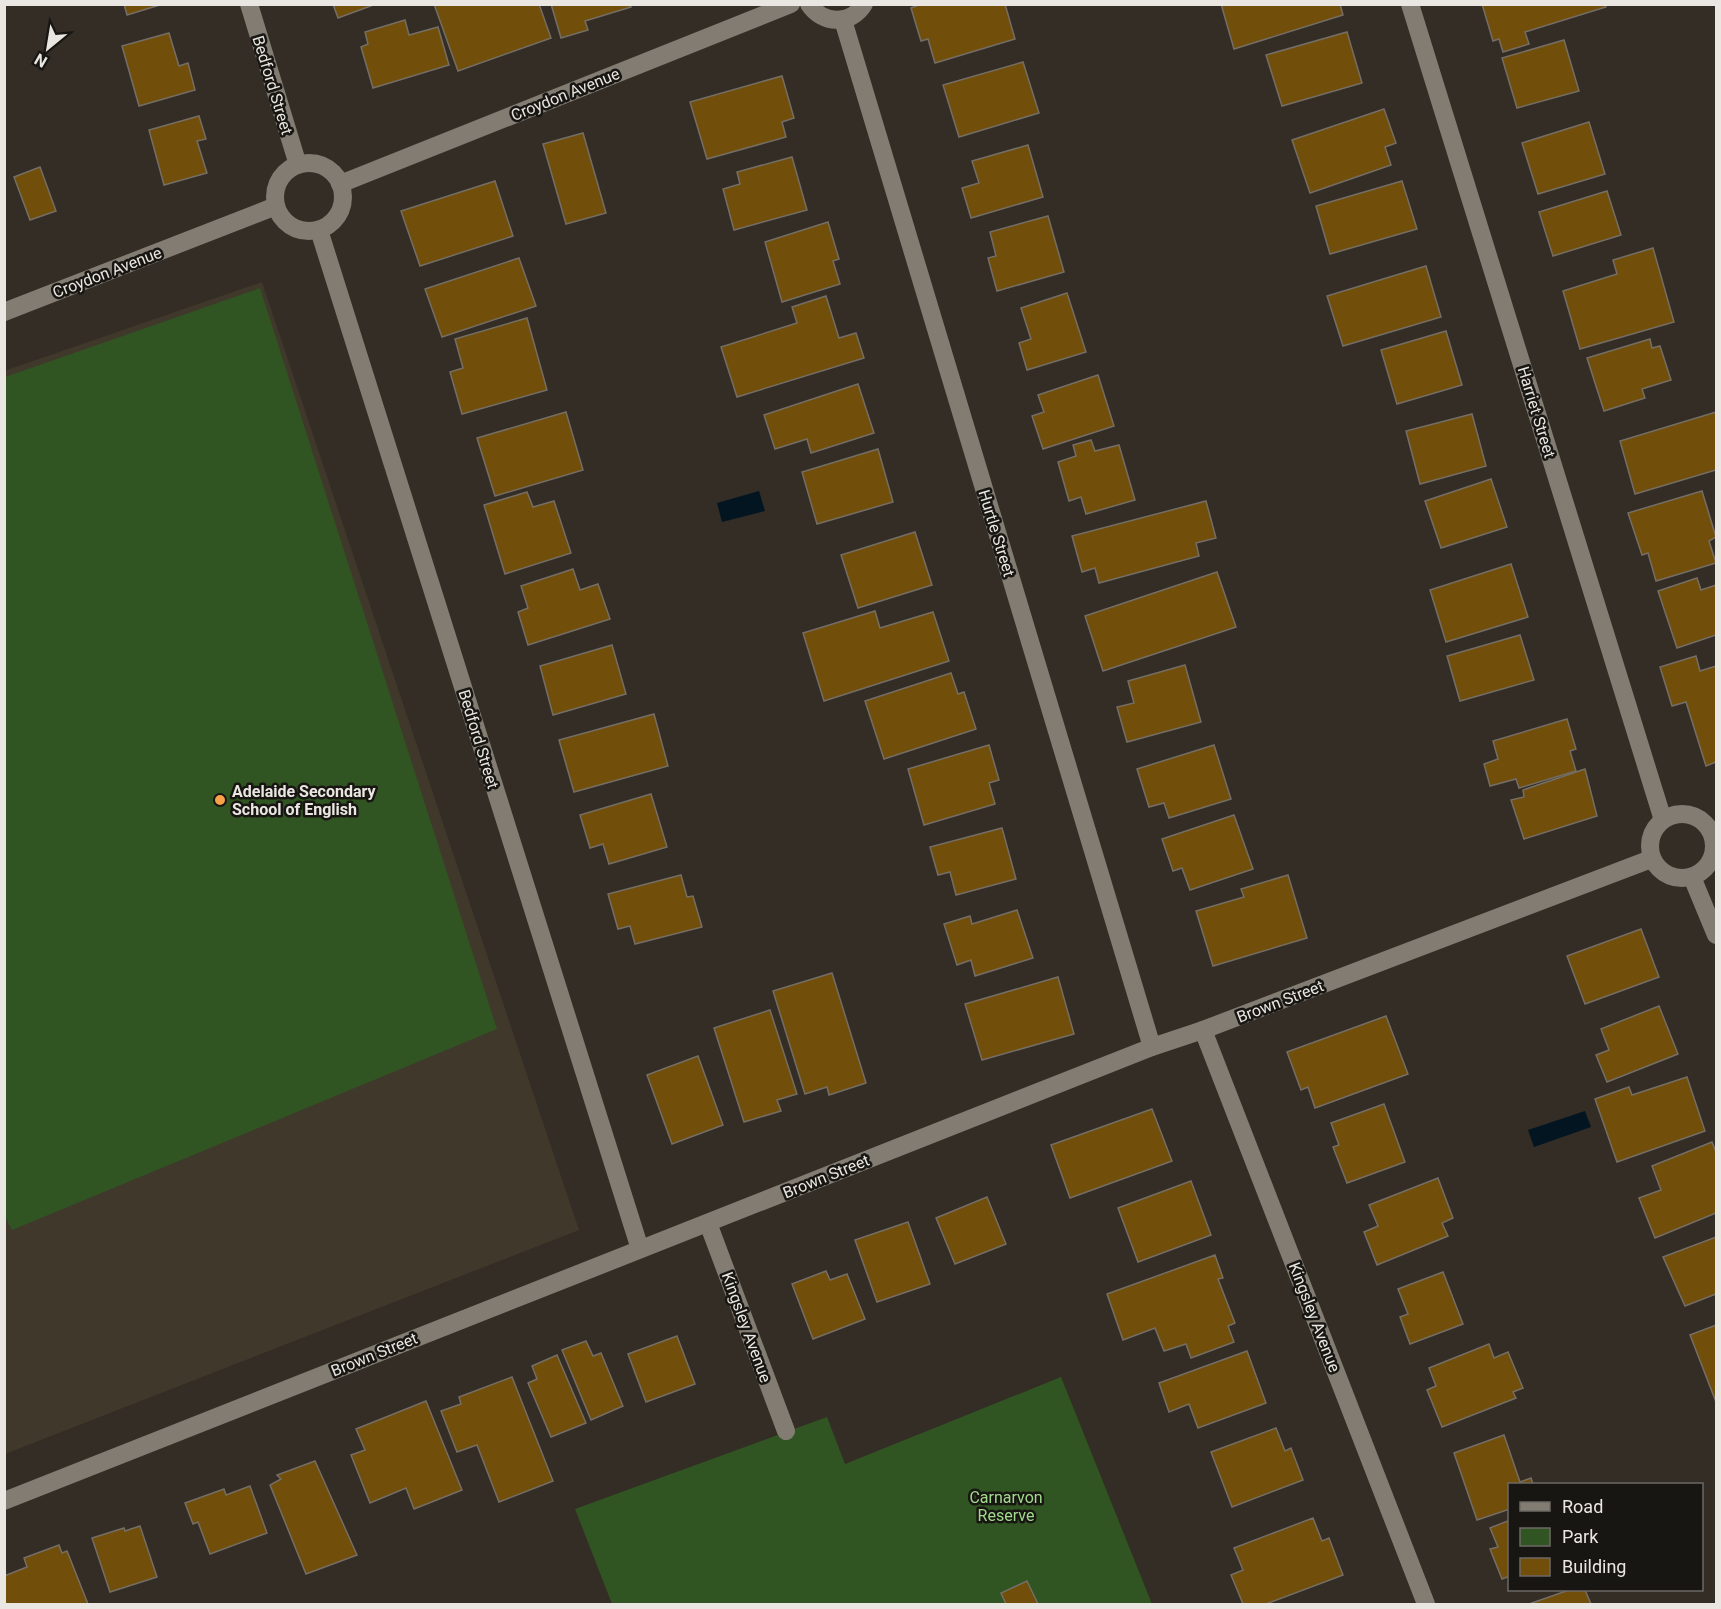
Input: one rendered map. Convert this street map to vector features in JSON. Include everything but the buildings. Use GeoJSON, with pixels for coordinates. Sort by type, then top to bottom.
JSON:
{"type":"FeatureCollection","features":[{"type":"Feature","properties":{"kind":"street","name":"Bedford Street"},"geometry":{"type":"LineString","coordinates":[[249,4],[298,165]]}},
{"type":"Feature","properties":{"kind":"street","name":"Croydon Avenue"},"geometry":{"type":"LineString","coordinates":[[340,184],[791,4]]}},
{"type":"Feature","properties":{"kind":"street"},"geometry":{"type":"LineString","coordinates":[[809,4],[828,19],[843,20],[860,10],[864,4]]}},
{"type":"Feature","properties":{"kind":"street","name":"Harriet Street"},"geometry":{"type":"LineString","coordinates":[[1410,4],[1663,820]]}},
{"type":"Feature","properties":{"kind":"street","name":"Hurtle Street"},"geometry":{"type":"LineString","coordinates":[[843,20],[1152,1047]]}},
{"type":"Feature","properties":{"kind":"street"},"geometry":{"type":"LineString","coordinates":[[298,165],[319,165],[334,174],[340,184],[342,203],[338,215],[330,224],[319,230],[296,229],[285,222],[276,207],[276,189],[280,178],[298,165]]}},
{"type":"Feature","properties":{"kind":"street","name":"Croydon Avenue"},"geometry":{"type":"LineString","coordinates":[[4,312],[276,207]]}},
{"type":"Feature","properties":{"kind":"street","name":"Bedford Street"},"geometry":{"type":"LineString","coordinates":[[319,230],[640,1249]]}},
{"type":"Feature","properties":{"kind":"street"},"geometry":{"type":"LineString","coordinates":[[1685,814],[1696,817],[1706,824],[1714,834],[1715,846],[1713,858],[1707,868],[1692,878],[1681,879],[1664,874],[1651,859],[1651,837],[1663,820],[1685,814]]}},
{"type":"Feature","properties":{"kind":"street","name":"Brown Street"},"geometry":{"type":"LineString","coordinates":[[4,1501],[1152,1047],[1203,1030],[1651,859]]}},
{"type":"Feature","properties":{"kind":"street"},"geometry":{"type":"LineString","coordinates":[[1692,878],[1716,935]]}},
{"type":"Feature","properties":{"kind":"street","name":"Kingsley Avenue"},"geometry":{"type":"LineString","coordinates":[[1203,1030],[1426,1605]]}},
{"type":"Feature","properties":{"kind":"street","name":"Kingsley Avenue"},"geometry":{"type":"LineString","coordinates":[[708,1223],[786,1431]]}},
{"type":"Feature","properties":{"kind":"shaded area","name":"Adelaide Secondary School of English"},"geometry":{"type":"Polygon","coordinates":[[[262,282],[579,1230],[5,1454],[4,371],[262,282]]]}},
{"type":"Feature","properties":{"kind":"green space","name":"Adelaide Secondary School of English"},"geometry":{"type":"Polygon","coordinates":[[[260,288],[497,1029],[12,1230],[4,1215],[5,377],[260,288]]]}},
{"type":"Feature","properties":{"kind":"green space","name":"Carnarvon Reserve"},"geometry":{"type":"Polygon","coordinates":[[[1061,1377],[1152,1604],[612,1604],[575,1509],[827,1417],[845,1464],[1061,1377]]]}},
{"type":"Feature","properties":{"kind":"water"},"geometry":{"type":"Polygon","coordinates":[[[759,491],[765,511],[722,522],[717,503],[759,491]]]}},
{"type":"Feature","properties":{"kind":"water"},"geometry":{"type":"Polygon","coordinates":[[[1585,1111],[1591,1127],[1534,1147],[1528,1130],[1585,1111]]]}},
{"type":"Feature","properties":{"kind":"place","name":"Adelaide Secondary School of English"},"geometry":{"type":"Point","coordinates":[220,800]}}]}
